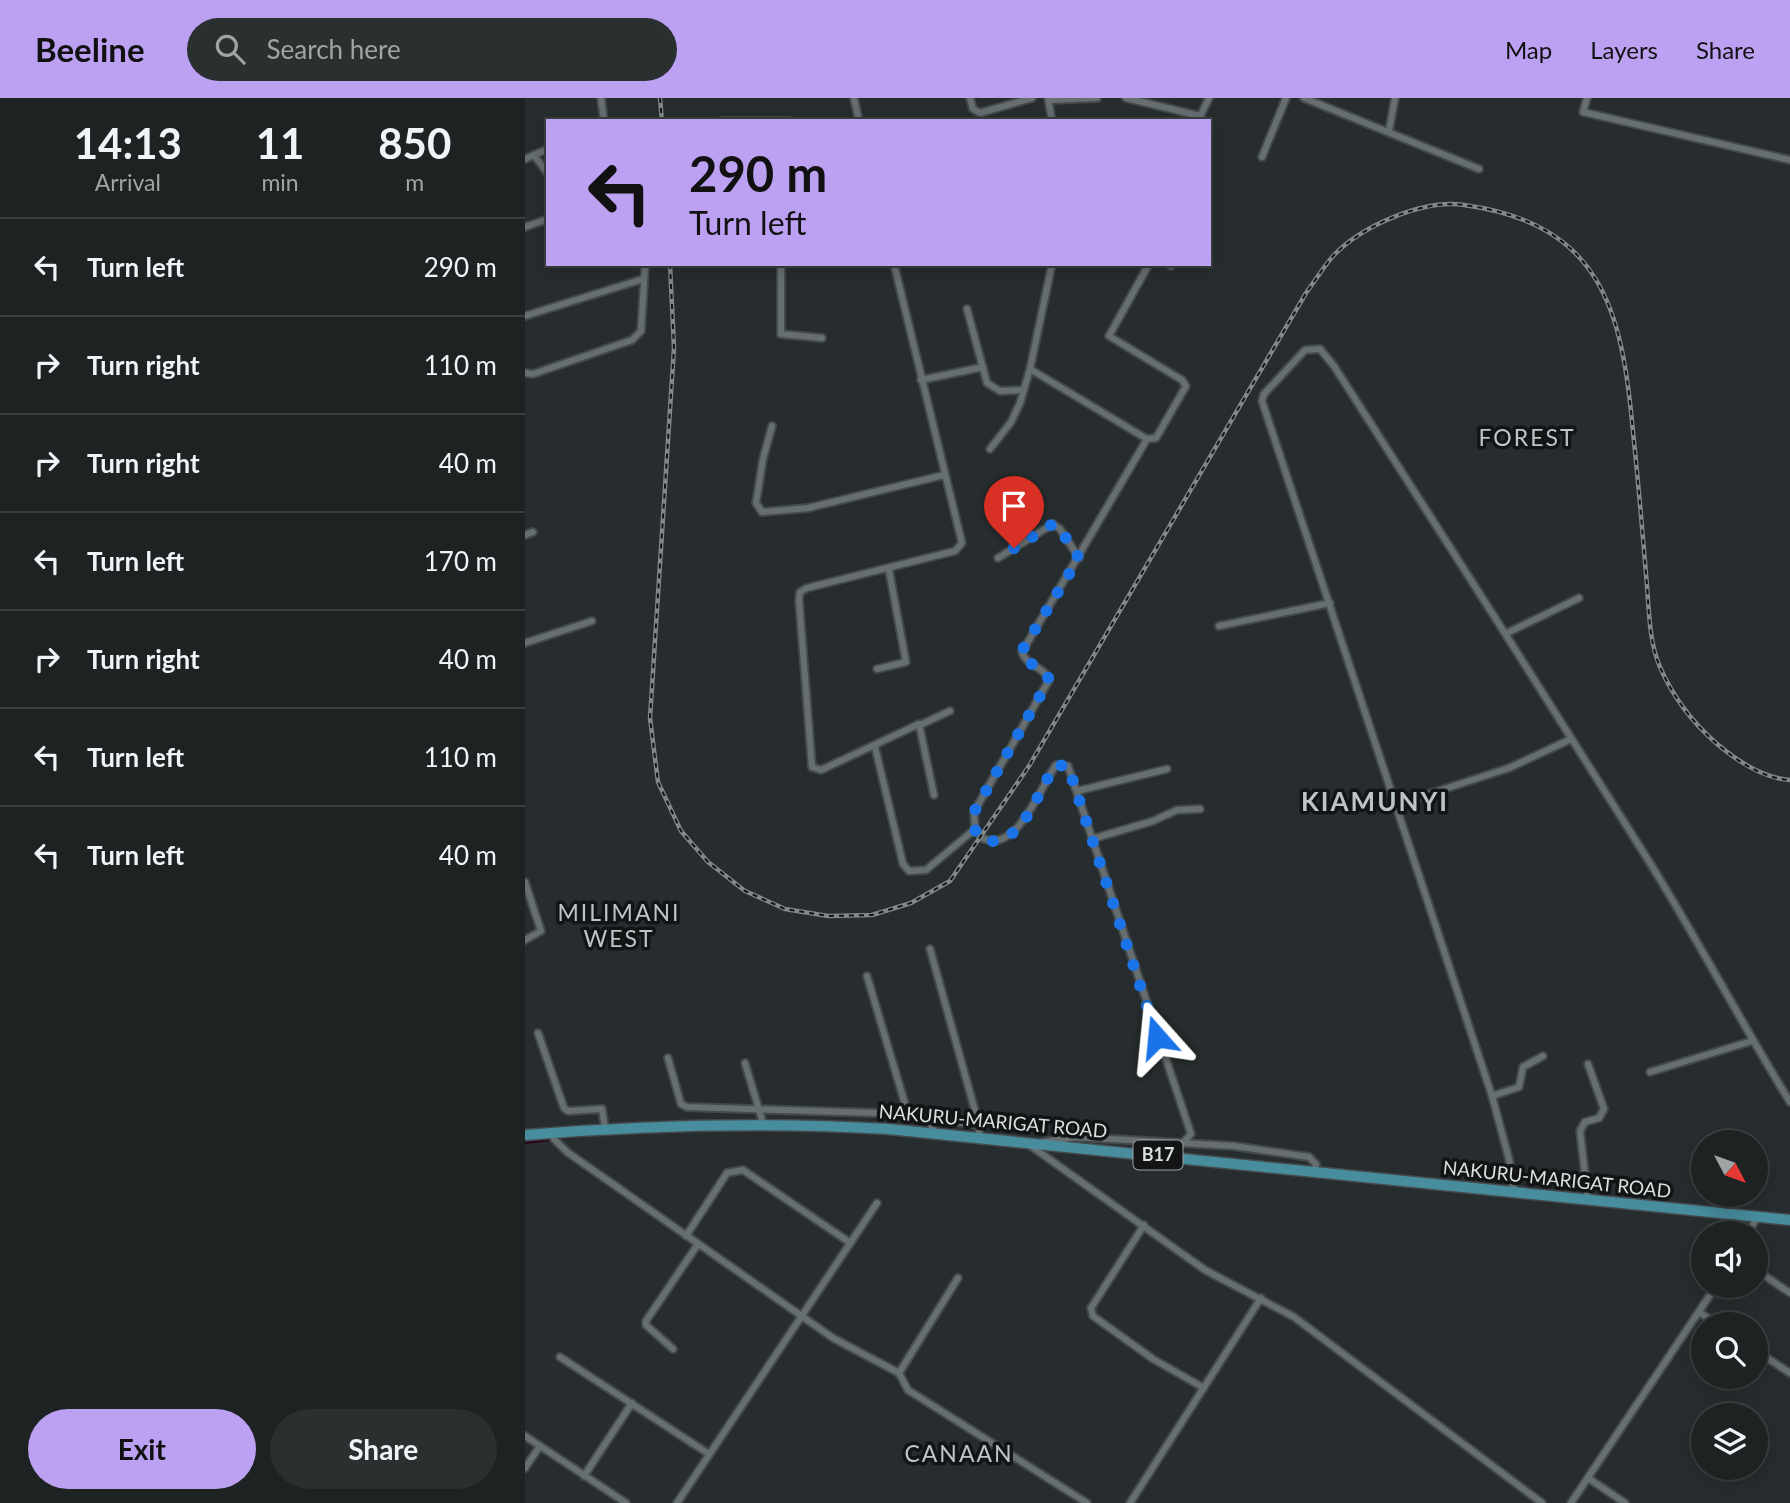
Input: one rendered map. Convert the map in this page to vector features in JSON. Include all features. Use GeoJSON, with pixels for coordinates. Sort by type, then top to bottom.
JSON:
{"type":"FeatureCollection","features":[{"type":"Feature","properties":{"kind":"main road","name":"NAKURU-MARIGAT ROAD"},"geometry":{"type":"LineString","coordinates":[[525,1135],[605,1128],[763,1124],[934,1132],[979,1131],[1026,1142],[1315,1170],[1588,1202],[1790,1220]]}},
{"type":"Feature","properties":{"kind":"street"},"geometry":{"type":"LineString","coordinates":[[601,98],[604,119]]}},
{"type":"Feature","properties":{"kind":"street"},"geometry":{"type":"LineString","coordinates":[[856,98],[859,119]]}},
{"type":"Feature","properties":{"kind":"street"},"geometry":{"type":"LineString","coordinates":[[971,98],[973,109],[980,113],[1032,98]]}},
{"type":"Feature","properties":{"kind":"street"},"geometry":{"type":"LineString","coordinates":[[1052,119],[1048,99],[1097,98]]}},
{"type":"Feature","properties":{"kind":"street"},"geometry":{"type":"LineString","coordinates":[[1126,98],[1199,119],[1209,98]]}},
{"type":"Feature","properties":{"kind":"street"},"geometry":{"type":"LineString","coordinates":[[1262,157],[1286,98]]}},
{"type":"Feature","properties":{"kind":"street"},"geometry":{"type":"LineString","coordinates":[[1304,98],[1479,169]]}},
{"type":"Feature","properties":{"kind":"street"},"geometry":{"type":"LineString","coordinates":[[1389,131],[1395,98]]}},
{"type":"Feature","properties":{"kind":"street"},"geometry":{"type":"LineString","coordinates":[[1587,98],[1583,112],[1790,160]]}},
{"type":"Feature","properties":{"kind":"street"},"geometry":{"type":"LineString","coordinates":[[980,113],[982,119]]}},
{"type":"Feature","properties":{"kind":"street"},"geometry":{"type":"LineString","coordinates":[[525,159],[546,150]]}},
{"type":"Feature","properties":{"kind":"street"},"geometry":{"type":"LineString","coordinates":[[534,156],[546,171]]}},
{"type":"Feature","properties":{"kind":"street"},"geometry":{"type":"LineString","coordinates":[[525,227],[546,220]]}},
{"type":"Feature","properties":{"kind":"street"},"geometry":{"type":"LineString","coordinates":[[781,266],[781,334],[823,338]]}},
{"type":"Feature","properties":{"kind":"street"},"geometry":{"type":"LineString","coordinates":[[894,266],[962,543],[959,548],[888,570],[807,588],[799,595],[812,766],[821,770],[950,711]]}},
{"type":"Feature","properties":{"kind":"street"},"geometry":{"type":"LineString","coordinates":[[990,449],[1011,422],[1030,369],[1052,266]]}},
{"type":"Feature","properties":{"kind":"street"},"geometry":{"type":"LineString","coordinates":[[1030,369],[1147,439],[1156,438],[1186,386],[1182,380],[1109,336],[1148,266]]}},
{"type":"Feature","properties":{"kind":"street"},"geometry":{"type":"LineString","coordinates":[[525,373],[533,374],[632,340],[641,331],[645,268]]}},
{"type":"Feature","properties":{"kind":"street"},"geometry":{"type":"LineString","coordinates":[[525,316],[643,279]]}},
{"type":"Feature","properties":{"kind":"street"},"geometry":{"type":"LineString","coordinates":[[967,309],[987,383],[1000,391],[1022,390]]}},
{"type":"Feature","properties":{"kind":"street"},"geometry":{"type":"LineString","coordinates":[[1514,1193],[1509,1159],[1492,1096],[1262,401],[1264,394],[1296,357],[1315,348],[1321,350],[1334,366],[1507,633],[1569,740],[1644,854],[1790,1102]]}},
{"type":"Feature","properties":{"kind":"street"},"geometry":{"type":"LineString","coordinates":[[921,380],[983,367]]}},
{"type":"Feature","properties":{"kind":"street"},"geometry":{"type":"LineString","coordinates":[[772,426],[756,503],[762,512],[808,508],[944,475]]}},
{"type":"Feature","properties":{"kind":"street"},"geometry":{"type":"LineString","coordinates":[[1147,439],[1021,652],[1024,659],[1047,674],[1049,680],[974,812],[975,830],[987,841],[1005,839],[1019,827],[1056,765],[1068,766],[1195,1145]]}},
{"type":"Feature","properties":{"kind":"street"},"geometry":{"type":"LineString","coordinates":[[998,558],[1053,524],[1060,529],[1079,558]]}},
{"type":"Feature","properties":{"kind":"street"},"geometry":{"type":"LineString","coordinates":[[525,535],[533,532]]}},
{"type":"Feature","properties":{"kind":"street"},"geometry":{"type":"LineString","coordinates":[[877,670],[907,662],[888,570]]}},
{"type":"Feature","properties":{"kind":"street"},"geometry":{"type":"LineString","coordinates":[[1507,633],[1579,598]]}},
{"type":"Feature","properties":{"kind":"street"},"geometry":{"type":"LineString","coordinates":[[1219,625],[1330,603]]}},
{"type":"Feature","properties":{"kind":"street"},"geometry":{"type":"LineString","coordinates":[[525,643],[592,621]]}},
{"type":"Feature","properties":{"kind":"street"},"geometry":{"type":"LineString","coordinates":[[920,725],[934,795]]}},
{"type":"Feature","properties":{"kind":"street"},"geometry":{"type":"LineString","coordinates":[[1395,805],[1509,768],[1569,740]]}},
{"type":"Feature","properties":{"kind":"street"},"geometry":{"type":"LineString","coordinates":[[875,747],[903,864],[909,871],[926,870],[975,830]]}},
{"type":"Feature","properties":{"kind":"street"},"geometry":{"type":"LineString","coordinates":[[1077,791],[1167,769]]}},
{"type":"Feature","properties":{"kind":"street"},"geometry":{"type":"LineString","coordinates":[[1092,839],[1153,821],[1177,810],[1200,809]]}},
{"type":"Feature","properties":{"kind":"street"},"geometry":{"type":"LineString","coordinates":[[525,882],[541,931],[525,940]]}},
{"type":"Feature","properties":{"kind":"street"},"geometry":{"type":"LineString","coordinates":[[668,1058],[684,1106],[908,1114],[979,1131],[930,949]]}},
{"type":"Feature","properties":{"kind":"street"},"geometry":{"type":"LineString","coordinates":[[867,976],[908,1114]]}},
{"type":"Feature","properties":{"kind":"street"},"geometry":{"type":"LineString","coordinates":[[538,1033],[564,1108],[568,1111],[602,1109],[605,1128]]}},
{"type":"Feature","properties":{"kind":"street"},"geometry":{"type":"LineString","coordinates":[[1650,1072],[1752,1041]]}},
{"type":"Feature","properties":{"kind":"street"},"geometry":{"type":"LineString","coordinates":[[1492,1096],[1519,1087],[1523,1067],[1542,1056]]}},
{"type":"Feature","properties":{"kind":"street"},"geometry":{"type":"LineString","coordinates":[[745,1063],[763,1124]]}},
{"type":"Feature","properties":{"kind":"street"},"geometry":{"type":"LineString","coordinates":[[1588,1064],[1604,1109],[1599,1118],[1582,1124],[1580,1131],[1588,1202]]}},
{"type":"Feature","properties":{"kind":"street"},"geometry":{"type":"LineString","coordinates":[[928,1118],[934,1132]]}},
{"type":"Feature","properties":{"kind":"street"},"geometry":{"type":"LineString","coordinates":[[553,1133],[554,1139],[566,1152],[833,1338],[899,1373],[908,1391],[1087,1503]]}},
{"type":"Feature","properties":{"kind":"street"},"geometry":{"type":"LineString","coordinates":[[1181,1146],[1191,1134]]}},
{"type":"Feature","properties":{"kind":"street"},"geometry":{"type":"LineString","coordinates":[[1038,1143],[1076,1137],[1181,1146],[1234,1146],[1309,1157],[1315,1164],[1315,1170]]}},
{"type":"Feature","properties":{"kind":"street"},"geometry":{"type":"LineString","coordinates":[[1026,1142],[1205,1270],[1261,1298],[1314,1332],[1377,1382],[1542,1503]]}},
{"type":"Feature","properties":{"kind":"street"},"geometry":{"type":"LineString","coordinates":[[686,1236],[727,1173],[737,1169],[743,1170],[849,1242]]}},
{"type":"Feature","properties":{"kind":"street"},"geometry":{"type":"LineString","coordinates":[[677,1503],[877,1203]]}},
{"type":"Feature","properties":{"kind":"street"},"geometry":{"type":"LineString","coordinates":[[1755,1221],[1757,1217]]}},
{"type":"Feature","properties":{"kind":"street"},"geometry":{"type":"LineString","coordinates":[[1144,1225],[1091,1308],[1093,1316],[1153,1359],[1204,1388]]}},
{"type":"Feature","properties":{"kind":"street"},"geometry":{"type":"LineString","coordinates":[[673,1349],[646,1325],[646,1321],[698,1244]]}},
{"type":"Feature","properties":{"kind":"street"},"geometry":{"type":"LineString","coordinates":[[899,1373],[958,1278]]}},
{"type":"Feature","properties":{"kind":"street"},"geometry":{"type":"LineString","coordinates":[[1768,1278],[1790,1293]]}},
{"type":"Feature","properties":{"kind":"street"},"geometry":{"type":"LineString","coordinates":[[1130,1503],[1261,1298]]}},
{"type":"Feature","properties":{"kind":"street"},"geometry":{"type":"LineString","coordinates":[[1699,1312],[1708,1298]]}},
{"type":"Feature","properties":{"kind":"street"},"geometry":{"type":"LineString","coordinates":[[1571,1503],[1691,1324]]}},
{"type":"Feature","properties":{"kind":"street"},"geometry":{"type":"LineString","coordinates":[[560,1357],[709,1454]]}},
{"type":"Feature","properties":{"kind":"street"},"geometry":{"type":"LineString","coordinates":[[1768,1359],[1790,1373]]}},
{"type":"Feature","properties":{"kind":"street"},"geometry":{"type":"LineString","coordinates":[[585,1476],[632,1403]]}},
{"type":"Feature","properties":{"kind":"street"},"geometry":{"type":"LineString","coordinates":[[525,1436],[626,1503]]}},
{"type":"Feature","properties":{"kind":"street"},"geometry":{"type":"LineString","coordinates":[[525,1468],[540,1446]]}},
{"type":"Feature","properties":{"kind":"street"},"geometry":{"type":"LineString","coordinates":[[1588,1478],[1625,1503]]}},
{"type":"Feature","properties":{"kind":"waterway"},"geometry":{"type":"LineString","coordinates":[[688,1131],[723,1131]]}},
{"type":"Feature","properties":{"kind":"waterway"},"geometry":{"type":"LineString","coordinates":[[558,1139],[604,1134]]}},
{"type":"Feature","properties":{"kind":"waterway"},"geometry":{"type":"LineString","coordinates":[[525,1143],[550,1140]]}},
{"type":"Feature","properties":{"kind":"waterway"},"geometry":{"type":"LineString","coordinates":[[525,1440],[535,1447]]}},
{"type":"Feature","properties":{"kind":"railway"},"geometry":{"type":"LineString","coordinates":[[660,98],[662,119]]}},
{"type":"Feature","properties":{"kind":"railway"},"geometry":{"type":"LineString","coordinates":[[670,266],[674,348],[650,718],[658,782],[681,831],[708,862],[745,891],[785,909],[828,916],[872,915],[911,903],[950,881],[1029,766],[1306,293],[1323,269],[1346,244],[1377,225],[1412,211],[1448,204],[1510,215],[1547,231],[1575,253],[1596,280],[1611,312],[1628,388],[1650,621],[1653,645],[1660,667],[1684,708],[1716,743],[1750,768],[1790,780]]}},
{"type":"Feature","properties":{"kind":"district","name":"FOREST"},"geometry":{"type":"Point","coordinates":[1527,438]}},
{"type":"Feature","properties":{"kind":"district","name":"KIAMUNYI"},"geometry":{"type":"Point","coordinates":[1375,802]}},
{"type":"Feature","properties":{"kind":"district","name":"MILIMANI WEST"},"geometry":{"type":"Point","coordinates":[619,926]}},
{"type":"Feature","properties":{"kind":"district","name":"CANAAN"},"geometry":{"type":"Point","coordinates":[959,1454]}},
{"type":"Feature","properties":{"kind":"route"},"geometry":{"type":"LineString","coordinates":[[1014,548],[1053,524],[1060,529],[1079,558],[1021,652],[1024,659],[1047,674],[1049,680],[995,773],[972,821],[975,830],[987,841],[1005,839],[1019,827],[1056,765],[1068,766],[1157,1037]]}}]}
